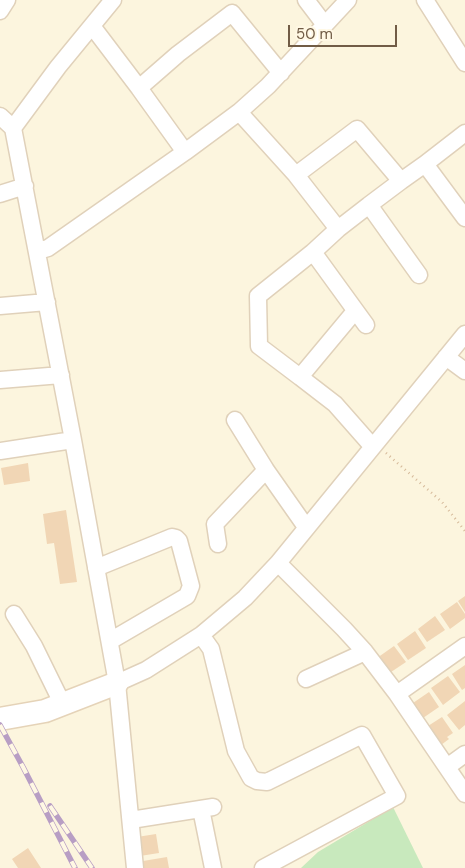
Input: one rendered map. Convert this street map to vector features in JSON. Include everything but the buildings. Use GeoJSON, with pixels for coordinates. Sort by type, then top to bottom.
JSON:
{"type":"FeatureCollection","features":[{"type":"Feature","properties":{"kind":"street"},"geometry":{"type":"LineString","coordinates":[[0,11],[7,0]]}},
{"type":"Feature","properties":{"kind":"street"},"geometry":{"type":"LineString","coordinates":[[14,128],[58,67],[113,0]]}},
{"type":"Feature","properties":{"kind":"street"},"geometry":{"type":"LineString","coordinates":[[306,0],[325,25]]}},
{"type":"Feature","properties":{"kind":"street"},"geometry":{"type":"LineString","coordinates":[[38,251],[48,248],[239,112],[281,73],[348,0]]}},
{"type":"Feature","properties":{"kind":"street"},"geometry":{"type":"LineString","coordinates":[[425,0],[464,60]]}},
{"type":"Feature","properties":{"kind":"street"},"geometry":{"type":"LineString","coordinates":[[139,88],[178,54],[232,13],[281,73]]}},
{"type":"Feature","properties":{"kind":"street"},"geometry":{"type":"LineString","coordinates":[[92,26],[185,152]]}},
{"type":"Feature","properties":{"kind":"street"},"geometry":{"type":"LineString","coordinates":[[239,112],[296,175],[338,229]]}},
{"type":"Feature","properties":{"kind":"street"},"geometry":{"type":"LineString","coordinates":[[0,116],[14,128],[110,641],[117,683],[136,868]]}},
{"type":"Feature","properties":{"kind":"street"},"geometry":{"type":"LineString","coordinates":[[296,175],[357,129],[401,181]]}},
{"type":"Feature","properties":{"kind":"street"},"geometry":{"type":"LineString","coordinates":[[372,446],[335,404],[258,346],[258,296],[313,252],[338,229],[465,133]]}},
{"type":"Feature","properties":{"kind":"street"},"geometry":{"type":"LineString","coordinates":[[425,164],[465,218]]}},
{"type":"Feature","properties":{"kind":"street"},"geometry":{"type":"LineString","coordinates":[[0,194],[25,186]]}},
{"type":"Feature","properties":{"kind":"street"},"geometry":{"type":"LineString","coordinates":[[369,205],[419,274]]}},
{"type":"Feature","properties":{"kind":"street"},"geometry":{"type":"LineString","coordinates":[[313,252],[366,325]]}},
{"type":"Feature","properties":{"kind":"street"},"geometry":{"type":"LineString","coordinates":[[0,306],[47,302]]}},
{"type":"Feature","properties":{"kind":"street"},"geometry":{"type":"LineString","coordinates":[[300,377],[355,311]]}},
{"type":"Feature","properties":{"kind":"street"},"geometry":{"type":"LineString","coordinates":[[0,720],[45,710],[117,683],[146,670],[202,635],[245,598],[278,563],[465,334]]}},
{"type":"Feature","properties":{"kind":"street"},"geometry":{"type":"LineString","coordinates":[[446,357],[465,371]]}},
{"type":"Feature","properties":{"kind":"street"},"geometry":{"type":"LineString","coordinates":[[0,380],[61,375]]}},
{"type":"Feature","properties":{"kind":"street"},"geometry":{"type":"LineString","coordinates":[[235,420],[266,470],[306,527]]}},
{"type":"Feature","properties":{"kind":"street"},"geometry":{"type":"LineString","coordinates":[[0,451],[73,440]]}},
{"type":"Feature","properties":{"kind":"street"},"geometry":{"type":"LineString","coordinates":[[218,544],[215,524],[266,470]]}},
{"type":"Feature","properties":{"kind":"street"},"geometry":{"type":"LineString","coordinates":[[96,568],[172,537],[178,541],[192,586],[186,596],[110,641]]}},
{"type":"Feature","properties":{"kind":"street"},"geometry":{"type":"LineString","coordinates":[[278,563],[344,629],[364,652],[397,694],[465,794]]}},
{"type":"Feature","properties":{"kind":"street"},"geometry":{"type":"LineString","coordinates":[[14,614],[34,646],[63,704]]}},
{"type":"Feature","properties":{"kind":"street"},"geometry":{"type":"LineString","coordinates":[[202,635],[211,649],[236,751],[251,778],[267,782],[362,735],[397,796],[263,868]]}},
{"type":"Feature","properties":{"kind":"street"},"geometry":{"type":"LineString","coordinates":[[397,694],[465,646]]}},
{"type":"Feature","properties":{"kind":"street"},"geometry":{"type":"LineString","coordinates":[[306,679],[364,652]]}},
{"type":"Feature","properties":{"kind":"street"},"geometry":{"type":"LineString","coordinates":[[447,767],[465,754]]}},
{"type":"Feature","properties":{"kind":"street"},"geometry":{"type":"LineString","coordinates":[[131,820],[207,808],[213,868]]}},
{"type":"Feature","properties":{"kind":"path"},"geometry":{"type":"LineString","coordinates":[[372,446],[384,450],[442,502],[465,530]]}},
{"type":"Feature","properties":{"kind":"green space"},"geometry":{"type":"Polygon","coordinates":[[[393,807],[423,868],[301,868],[318,852],[393,807]]]}},
{"type":"Feature","properties":{"kind":"railway"},"geometry":{"type":"LineString","coordinates":[[0,725],[75,868]]}},
{"type":"Feature","properties":{"kind":"railway"},"geometry":{"type":"LineString","coordinates":[[50,806],[92,868]]}}]}
